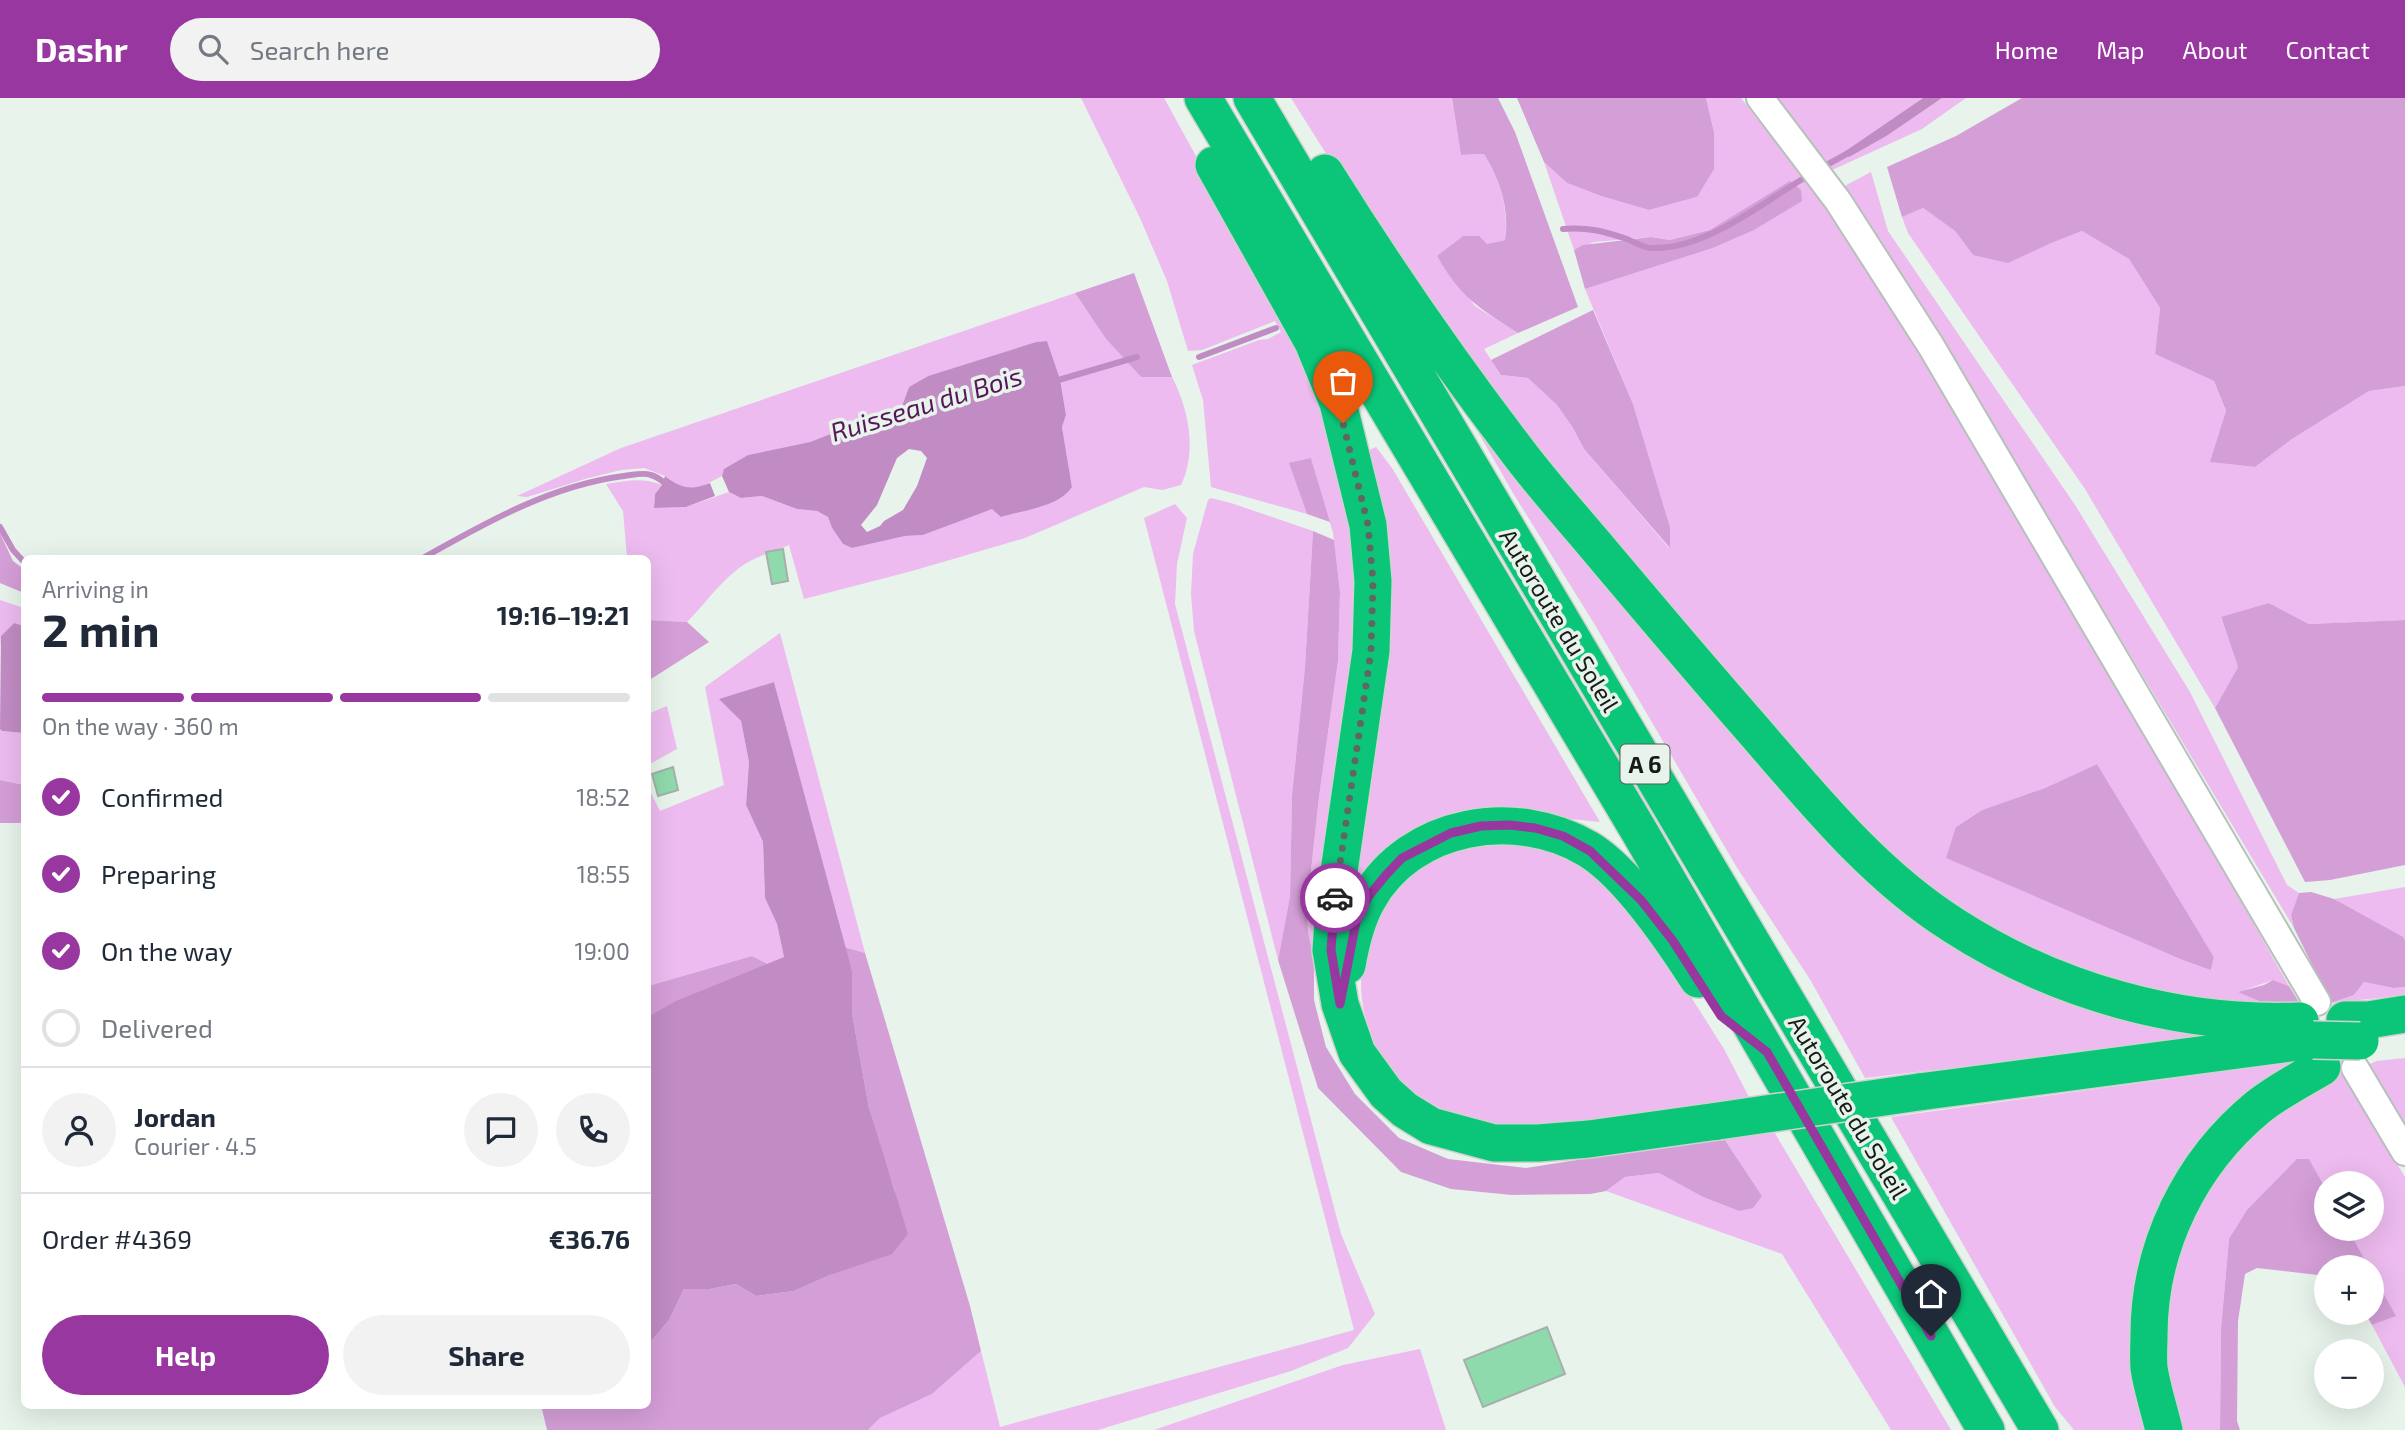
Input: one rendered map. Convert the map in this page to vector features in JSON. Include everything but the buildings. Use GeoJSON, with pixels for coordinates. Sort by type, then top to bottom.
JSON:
{"type":"FeatureCollection","features":[{"type":"Feature","properties":{"kind":"highway"},"geometry":{"type":"LineString","coordinates":[[1200,98],[1205,147],[1313,342],[1338,402],[1368,525],[1373,581],[1371,651],[1331,950],[1340,1004],[1357,1054],[1386,1093],[1405,1110],[1431,1126],[1494,1143],[1589,1139],[1919,1092],[2347,1036],[2405,1014]]}},
{"type":"Feature","properties":{"kind":"highway","name":"Autoroute du Soleil"},"geometry":{"type":"LineString","coordinates":[[1200,98],[1639,831],[1986,1430]]}},
{"type":"Feature","properties":{"kind":"highway"},"geometry":{"type":"LineString","coordinates":[[1253,98],[1302,138],[1386,270],[1520,455],[1779,760],[1853,843],[1904,890],[1952,925],[2010,958],[2068,984],[2133,1003],[2193,1016],[2272,1022],[2347,1036]]}},
{"type":"Feature","properties":{"kind":"highway","name":"Autoroute du Soleil"},"geometry":{"type":"LineString","coordinates":[[1253,98],[2039,1430]]}},
{"type":"Feature","properties":{"kind":"highway"},"geometry":{"type":"LineString","coordinates":[[1340,1004],[1356,922],[1368,897],[1402,858],[1451,833],[1481,826],[1510,825],[1535,828],[1563,836],[1590,851],[1606,865],[1641,900],[1673,941],[1721,1016],[1767,1052]]}},
{"type":"Feature","properties":{"kind":"highway"},"geometry":{"type":"LineString","coordinates":[[2164,1430],[2149,1367],[2149,1308],[2155,1269],[2176,1212],[2203,1165],[2234,1130],[2347,1036]]}},
{"type":"Feature","properties":{"kind":"street"},"geometry":{"type":"LineString","coordinates":[[1760,98],[1826,184],[1879,262],[1938,358],[2347,1036],[2405,1152]]}},
{"type":"Feature","properties":{"kind":"shaded area"},"geometry":{"type":"Polygon","coordinates":[[[1081,98],[1164,98],[1293,332],[1347,474],[1362,608],[1336,828],[1314,961],[1307,907],[1338,661],[1340,592],[1333,533],[1311,458],[1290,464],[1307,514],[1211,487],[1203,400],[1192,365],[1281,332],[1275,321],[1202,350],[1188,351],[1167,281],[1140,218],[1081,98]]]}},
{"type":"Feature","properties":{"kind":"shaded area"},"geometry":{"type":"Polygon","coordinates":[[[1291,98],[1452,98],[1461,155],[1484,154],[1495,174],[1506,217],[1505,240],[1487,244],[1463,236],[1437,257],[1475,306],[1518,333],[1484,349],[1501,375],[1528,378],[1557,405],[1584,449],[1669,548],[1670,527],[1633,404],[1585,289],[1713,248],[1752,231],[1749,209],[1710,230],[1670,240],[1651,237],[1594,242],[1574,250],[1544,162],[1567,183],[1649,210],[1697,197],[1714,132],[1706,98],[1741,98],[1817,194],[1860,255],[1939,384],[2289,986],[2273,980],[2239,992],[2278,1009],[2197,1002],[2047,961],[1907,879],[1551,481],[1412,290],[1291,98]],[[2097,764],[2045,788],[1982,810],[1956,827],[2211,970],[2214,957],[2097,764]]]}},
{"type":"Feature","properties":{"kind":"shaded area"},"geometry":{"type":"Polygon","coordinates":[[[1452,98],[1498,98],[1515,132],[1578,307],[1518,333],[1472,301],[1454,282],[1437,256],[1463,236],[1479,236],[1487,244],[1505,240],[1505,206],[1495,174],[1484,154],[1461,155],[1452,98]]]}},
{"type":"Feature","properties":{"kind":"shaded area"},"geometry":{"type":"Polygon","coordinates":[[[1517,98],[1706,98],[1714,132],[1714,169],[1697,197],[1649,210],[1601,196],[1567,183],[1544,162],[1517,98]]]}},
{"type":"Feature","properties":{"kind":"shaded area"},"geometry":{"type":"Polygon","coordinates":[[[1773,98],[1923,98],[1844,152],[1888,135],[1942,98],[1966,98],[1922,129],[1830,171],[1773,98]]]}},
{"type":"Feature","properties":{"kind":"shaded area"},"geometry":{"type":"Polygon","coordinates":[[[2022,98],[2405,98],[2405,386],[2369,391],[2292,439],[2255,467],[2210,462],[2226,411],[2214,381],[2155,354],[2160,308],[2129,259],[2082,231],[2008,263],[1973,255],[1955,231],[1923,208],[1902,217],[1887,167],[1956,136],[2022,98]]]}},
{"type":"Feature","properties":{"kind":"shaded area"},"geometry":{"type":"Polygon","coordinates":[[[1871,172],[1888,231],[2075,505],[2190,692],[2287,885],[2299,893],[2291,915],[2294,928],[2119,636],[1841,188],[1871,172]]]}},
{"type":"Feature","properties":{"kind":"shaded area"},"geometry":{"type":"Polygon","coordinates":[[[1790,181],[1801,190],[1802,201],[1752,231],[1713,248],[1585,289],[1574,250],[1583,245],[1651,237],[1670,240],[1710,230],[1790,181]]]}},
{"type":"Feature","properties":{"kind":"shaded area"},"geometry":{"type":"Polygon","coordinates":[[[1923,208],[1955,231],[1973,255],[2049,244],[2082,231],[2129,259],[2160,308],[2155,354],[2214,381],[2226,412],[2211,462],[2255,467],[2292,439],[2369,391],[2405,386],[2405,620],[2309,624],[2269,603],[2221,618],[2238,667],[2215,708],[2085,489],[1908,233],[1902,217],[1923,208]]]}},
{"type":"Feature","properties":{"kind":"shaded area"},"geometry":{"type":"Polygon","coordinates":[[[1134,273],[1172,377],[1141,377],[1106,339],[1075,293],[1134,273]]]}},
{"type":"Feature","properties":{"kind":"shaded area"},"geometry":{"type":"Polygon","coordinates":[[[1075,293],[1106,339],[1141,377],[1172,377],[1187,417],[1190,445],[1181,485],[1162,490],[1144,487],[1025,538],[804,599],[789,545],[742,566],[725,580],[687,622],[651,620],[651,555],[627,555],[623,511],[606,484],[641,480],[662,485],[655,494],[654,508],[686,507],[729,492],[741,498],[762,496],[797,509],[817,511],[828,517],[843,544],[852,548],[905,536],[923,535],[992,508],[1002,516],[1026,509],[1072,487],[1062,427],[1066,415],[1060,379],[1047,341],[1036,342],[928,376],[909,387],[902,406],[810,442],[748,455],[725,469],[722,476],[699,488],[683,489],[665,476],[644,468],[621,470],[527,497],[517,496],[621,448],[1075,293]]]}},
{"type":"Feature","properties":{"kind":"shaded area"},"geometry":{"type":"Polygon","coordinates":[[[1593,310],[1633,404],[1670,527],[1670,548],[1584,449],[1557,405],[1528,378],[1501,375],[1491,360],[1593,310]]]}},
{"type":"Feature","properties":{"kind":"shaded area"},"geometry":{"type":"Polygon","coordinates":[[[1458,397],[1949,933],[2250,1033],[1865,1078],[1811,981],[1736,866],[1458,397]]]}},
{"type":"Feature","properties":{"kind":"shaded area"},"geometry":{"type":"Polygon","coordinates":[[[1376,447],[1392,468],[1600,822],[1551,817],[1477,817],[1345,929],[1367,451],[1376,447]]]}},
{"type":"Feature","properties":{"kind":"shaded area"},"geometry":{"type":"Polygon","coordinates":[[[1311,458],[1330,522],[1307,514],[1289,463],[1311,458]]]}},
{"type":"Feature","properties":{"kind":"shaded area"},"geometry":{"type":"Polygon","coordinates":[[[1211,498],[1313,531],[1305,667],[1292,795],[1290,896],[1278,960],[1194,631],[1191,594],[1193,554],[1208,500],[1211,498]]]}},
{"type":"Feature","properties":{"kind":"shaded area"},"geometry":{"type":"Polygon","coordinates":[[[1175,504],[1187,518],[1177,564],[1175,604],[1341,1234],[1375,1314],[1348,1348],[1291,1371],[1098,1430],[868,1430],[880,1418],[932,1394],[981,1351],[1000,1427],[1354,1330],[1144,518],[1175,504]]]}},
{"type":"Feature","properties":{"kind":"shaded area"},"geometry":{"type":"Polygon","coordinates":[[[1313,531],[1334,540],[1340,592],[1338,661],[1319,797],[1307,907],[1308,931],[1314,961],[1314,1000],[1326,1047],[1355,1094],[1399,1138],[1448,1159],[1526,1168],[1723,1137],[1762,1196],[1753,1208],[1739,1211],[1703,1197],[1659,1173],[1625,1177],[1606,1191],[1590,1194],[1512,1195],[1451,1189],[1401,1172],[1318,1088],[1278,960],[1290,896],[1292,795],[1305,667],[1313,531]]]}},
{"type":"Feature","properties":{"kind":"shaded area"},"geometry":{"type":"Polygon","coordinates":[[[0,533],[13,561],[21,567],[21,592],[0,583],[0,533]]]}},
{"type":"Feature","properties":{"kind":"shaded area"},"geometry":{"type":"Polygon","coordinates":[[[0,600],[21,607],[21,625],[14,623],[1,636],[0,648],[0,600]]]}},
{"type":"Feature","properties":{"kind":"shaded area"},"geometry":{"type":"Polygon","coordinates":[[[2269,603],[2309,624],[2405,620],[2405,865],[2330,880],[2305,882],[2215,708],[2238,667],[2221,617],[2269,603]]]}},
{"type":"Feature","properties":{"kind":"shaded area"},"geometry":{"type":"Polygon","coordinates":[[[651,620],[687,622],[709,642],[651,679],[651,620]]]}},
{"type":"Feature","properties":{"kind":"shaded area"},"geometry":{"type":"Polygon","coordinates":[[[780,633],[865,953],[844,947],[774,682],[720,699],[741,721],[749,762],[746,805],[763,842],[765,898],[777,924],[784,957],[770,965],[752,956],[651,985],[651,793],[660,811],[724,785],[705,687],[780,633]]]}},
{"type":"Feature","properties":{"kind":"shaded area"},"geometry":{"type":"Polygon","coordinates":[[[667,706],[677,749],[651,763],[651,713],[667,706]]]}},
{"type":"Feature","properties":{"kind":"shaded area"},"geometry":{"type":"Polygon","coordinates":[[[0,729],[21,733],[21,784],[0,780],[0,729]]]}},
{"type":"Feature","properties":{"kind":"shaded area"},"geometry":{"type":"Polygon","coordinates":[[[2097,764],[2214,957],[2211,970],[1946,858],[1956,827],[1982,810],[2045,788],[2097,764]]]}},
{"type":"Feature","properties":{"kind":"shaded area"},"geometry":{"type":"Polygon","coordinates":[[[0,780],[21,784],[21,823],[0,823],[0,780]]]}},
{"type":"Feature","properties":{"kind":"shaded area"},"geometry":{"type":"Polygon","coordinates":[[[1479,839],[1545,844],[1600,876],[1667,959],[1724,1049],[1750,1099],[1592,1123],[1507,1128],[1466,1119],[1435,1105],[1420,1097],[1394,1075],[1382,1061],[1365,1017],[1362,972],[1365,949],[1372,928],[1382,907],[1412,871],[1434,858],[1479,839]]]}},
{"type":"Feature","properties":{"kind":"shaded area"},"geometry":{"type":"Polygon","coordinates":[[[2405,887],[2405,941],[2334,899],[2405,887]]]}},
{"type":"Feature","properties":{"kind":"shaded area"},"geometry":{"type":"Polygon","coordinates":[[[2311,892],[2334,899],[2403,937],[2405,987],[2393,988],[2364,982],[2354,995],[2331,1003],[2294,928],[2291,915],[2299,893],[2311,892]]]}},
{"type":"Feature","properties":{"kind":"shaded area"},"geometry":{"type":"Polygon","coordinates":[[[844,947],[865,953],[981,1351],[932,1394],[880,1418],[868,1430],[547,1430],[542,1409],[651,1409],[651,1341],[669,1320],[684,1289],[710,1289],[736,1284],[756,1296],[794,1291],[830,1275],[895,1191],[869,1108],[852,1013],[852,971],[844,947]]]}},
{"type":"Feature","properties":{"kind":"shaded area"},"geometry":{"type":"Polygon","coordinates":[[[752,956],[770,965],[651,1016],[651,985],[752,956]]]}},
{"type":"Feature","properties":{"kind":"shaded area"},"geometry":{"type":"Polygon","coordinates":[[[2273,980],[2289,986],[2302,1007],[2278,1009],[2238,992],[2273,980]]]}},
{"type":"Feature","properties":{"kind":"shaded area"},"geometry":{"type":"Polygon","coordinates":[[[2364,982],[2393,988],[2405,987],[2405,995],[2331,1003],[2354,995],[2364,982]]]}},
{"type":"Feature","properties":{"kind":"shaded area"},"geometry":{"type":"Polygon","coordinates":[[[2405,1058],[2405,1126],[2365,1066],[2377,1061],[2405,1058]]]}},
{"type":"Feature","properties":{"kind":"shaded area"},"geometry":{"type":"Polygon","coordinates":[[[2309,1060],[2179,1185],[2157,1430],[2074,1430],[2055,1407],[1891,1117],[2309,1060]]]}},
{"type":"Feature","properties":{"kind":"shaded area"},"geometry":{"type":"Polygon","coordinates":[[[2342,1073],[2405,1177],[2405,1387],[2384,1348],[2384,1339],[2379,1339],[2372,1325],[2384,1325],[2384,1320],[2395,1316],[2384,1295],[2384,1255],[2362,1255],[2355,1241],[2384,1241],[2384,1171],[2316,1171],[2309,1159],[2229,1239],[2221,1329],[2220,1430],[2176,1430],[2163,1363],[2173,1255],[2199,1193],[2235,1147],[2317,1083],[2342,1073]]]}},
{"type":"Feature","properties":{"kind":"shaded area"},"geometry":{"type":"Polygon","coordinates":[[[1773,1130],[1951,1430],[1891,1430],[1782,1254],[1606,1191],[1625,1177],[1659,1173],[1703,1197],[1739,1211],[1762,1196],[1723,1137],[1773,1130]]]}},
{"type":"Feature","properties":{"kind":"shaded area"},"geometry":{"type":"Polygon","coordinates":[[[2297,1159],[2309,1159],[2316,1171],[2314,1241],[2355,1241],[2362,1255],[2314,1255],[2314,1275],[2257,1268],[2245,1274],[2238,1321],[2237,1421],[2240,1430],[2220,1430],[2221,1329],[2229,1239],[2247,1210],[2297,1159]]]}},
{"type":"Feature","properties":{"kind":"shaded area"},"geometry":{"type":"Polygon","coordinates":[[[2384,1294],[2396,1316],[2384,1320],[2384,1294]]]}},
{"type":"Feature","properties":{"kind":"shaded area"},"geometry":{"type":"Polygon","coordinates":[[[1420,1349],[1446,1430],[1154,1430],[1343,1365],[1420,1349]]]}},
{"type":"Feature","properties":{"kind":"water"},"geometry":{"type":"Polygon","coordinates":[[[1923,98],[1942,98],[1888,135],[1849,157],[1844,152],[1923,98]]]}},
{"type":"Feature","properties":{"kind":"water"},"geometry":{"type":"Polygon","coordinates":[[[1047,341],[1060,379],[1066,415],[1062,427],[1072,487],[1059,499],[1001,517],[992,509],[923,535],[905,536],[852,548],[843,544],[828,517],[817,511],[797,509],[762,496],[741,498],[729,492],[722,476],[724,469],[748,455],[810,442],[902,406],[909,387],[928,376],[1036,342],[1047,341]],[[909,449],[897,458],[877,505],[861,525],[867,532],[903,510],[917,486],[927,458],[921,451],[909,449]]]}},
{"type":"Feature","properties":{"kind":"water"},"geometry":{"type":"Polygon","coordinates":[[[665,476],[686,487],[710,483],[715,496],[686,507],[654,508],[655,494],[665,476]]]}},
{"type":"Feature","properties":{"kind":"water"},"geometry":{"type":"Polygon","coordinates":[[[14,623],[21,625],[21,733],[0,729],[1,636],[14,623]]]}},
{"type":"Feature","properties":{"kind":"water"},"geometry":{"type":"Polygon","coordinates":[[[774,682],[852,971],[852,1013],[869,1108],[908,1234],[892,1254],[830,1275],[794,1291],[756,1296],[736,1284],[710,1289],[684,1289],[669,1320],[651,1341],[651,1015],[676,1001],[784,957],[777,924],[765,898],[763,842],[746,805],[749,762],[741,721],[719,699],[774,682]]]}},
{"type":"Feature","properties":{"kind":"waterway","name":"Ruisseau du Bois"},"geometry":{"type":"LineString","coordinates":[[1821,168],[1852,151]]}},
{"type":"Feature","properties":{"kind":"waterway","name":"Ruisseau du Bois"},"geometry":{"type":"LineString","coordinates":[[1563,229],[1603,232],[1649,248],[1672,247],[1714,233],[1809,175]]}},
{"type":"Feature","properties":{"kind":"waterway","name":"Ruisseau du Bois"},"geometry":{"type":"LineString","coordinates":[[1199,357],[1276,328]]}},
{"type":"Feature","properties":{"kind":"waterway","name":"Ruisseau du Bois"},"geometry":{"type":"LineString","coordinates":[[1055,381],[1137,357]]}},
{"type":"Feature","properties":{"kind":"waterway","name":"Ruisseau du Bois"},"geometry":{"type":"LineString","coordinates":[[428,555],[520,507],[571,488],[641,474],[656,477],[669,487]]}},
{"type":"Feature","properties":{"kind":"waterway","name":"Ruisseau du Bois"},"geometry":{"type":"LineString","coordinates":[[0,527],[21,559]]}},
{"type":"Feature","properties":{"kind":"way so far"},"geometry":{"type":"LineString","coordinates":[[1335,898],[1371,651],[1373,581],[1368,525],[1343,423]]}},
{"type":"Feature","properties":{"kind":"route"},"geometry":{"type":"LineString","coordinates":[[1335,898],[1331,950],[1340,1004],[1356,922],[1368,897],[1402,858],[1451,833],[1481,826],[1535,828],[1563,836],[1590,851],[1641,900],[1673,941],[1721,1016],[1767,1052],[1931,1336]]}}]}
